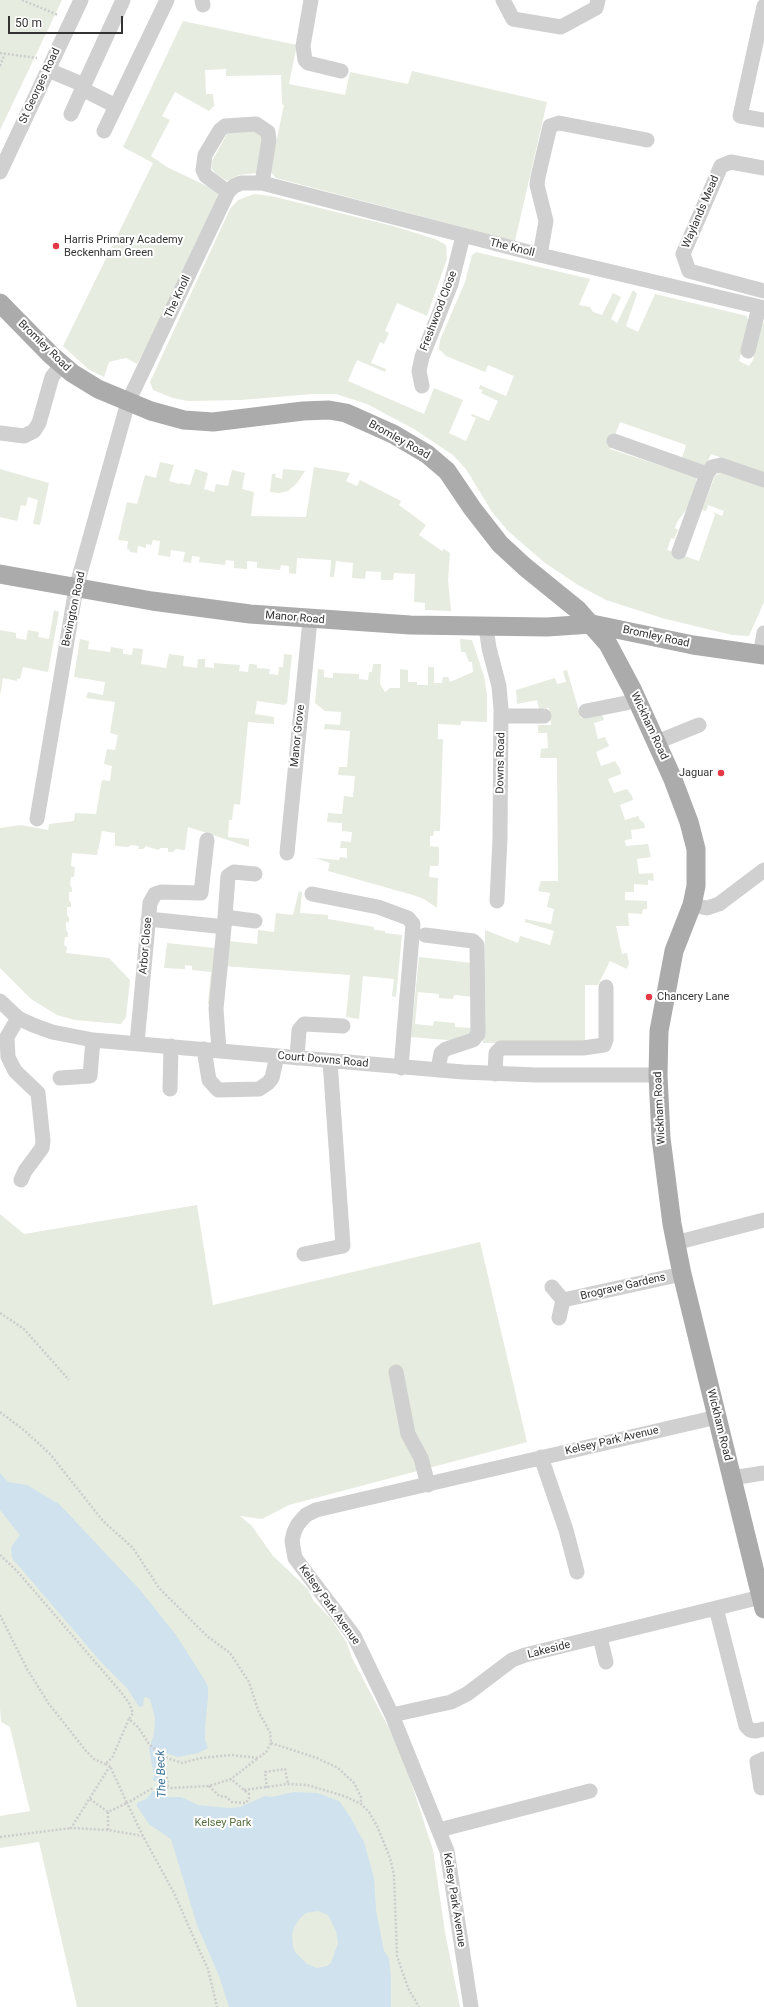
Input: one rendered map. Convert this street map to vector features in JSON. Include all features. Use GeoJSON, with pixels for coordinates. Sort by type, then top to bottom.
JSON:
{"type":"FeatureCollection","features":[{"type":"Feature","properties":{"kind":"main road","name":"Bromley Road"},"geometry":{"type":"LineString","coordinates":[[0,303],[61,365],[98,389],[128,402],[170,417],[198,422],[239,420],[303,411],[334,410],[346,413],[392,434],[427,454],[447,470],[472,508],[500,544],[525,567],[578,610],[592,624],[693,645],[762,655]]}},
{"type":"Feature","properties":{"kind":"main road","name":"Manor Road"},"geometry":{"type":"LineString","coordinates":[[0,574],[206,609],[310,620],[410,626],[548,627],[592,624]]}},
{"type":"Feature","properties":{"kind":"main road","name":"Wickham Road"},"geometry":{"type":"LineString","coordinates":[[592,624],[608,644],[657,742],[686,811],[696,849],[697,873],[692,905],[674,951],[664,997],[658,1041],[658,1075],[664,1166],[682,1274],[763,1603]]}},
{"type":"Feature","properties":{"kind":"street","name":"St Georges Road"},"geometry":{"type":"LineString","coordinates":[[0,172],[81,0]]}},
{"type":"Feature","properties":{"kind":"street"},"geometry":{"type":"LineString","coordinates":[[71,114],[123,0]]}},
{"type":"Feature","properties":{"kind":"street"},"geometry":{"type":"LineString","coordinates":[[104,131],[167,0]]}},
{"type":"Feature","properties":{"kind":"street"},"geometry":{"type":"LineString","coordinates":[[311,0],[303,46],[305,60],[308,63],[341,71]]}},
{"type":"Feature","properties":{"kind":"street"},"geometry":{"type":"LineString","coordinates":[[503,0],[513,19],[561,27],[596,8],[598,0]]}},
{"type":"Feature","properties":{"kind":"street"},"geometry":{"type":"LineString","coordinates":[[764,6],[740,116],[764,120]]}},
{"type":"Feature","properties":{"kind":"street"},"geometry":{"type":"LineString","coordinates":[[49,67],[116,106]]}},
{"type":"Feature","properties":{"kind":"street"},"geometry":{"type":"LineString","coordinates":[[540,255],[546,221],[537,185],[550,126],[558,123],[647,140]]}},
{"type":"Feature","properties":{"kind":"street"},"geometry":{"type":"LineString","coordinates":[[228,192],[206,176],[203,170],[205,156],[220,130],[225,126],[256,124],[268,132],[269,140],[262,183]]}},
{"type":"Feature","properties":{"kind":"street","name":"Waylands Mead"},"geometry":{"type":"LineString","coordinates":[[764,168],[731,162],[721,166],[683,254],[689,271],[764,291]]}},
{"type":"Feature","properties":{"kind":"street","name":"The Knoll"},"geometry":{"type":"LineString","coordinates":[[128,402],[228,192],[240,183],[262,183],[462,236],[761,308]]}},
{"type":"Feature","properties":{"kind":"street","name":"Freshwood Close"},"geometry":{"type":"LineString","coordinates":[[422,386],[420,371],[422,357],[455,271],[462,236]]}},
{"type":"Feature","properties":{"kind":"street"},"geometry":{"type":"LineString","coordinates":[[719,297],[723,280]]}},
{"type":"Feature","properties":{"kind":"street"},"geometry":{"type":"LineString","coordinates":[[748,351],[761,308]]}},
{"type":"Feature","properties":{"kind":"street"},"geometry":{"type":"LineString","coordinates":[[0,433],[24,436],[34,431],[39,423],[52,376],[61,365]]}},
{"type":"Feature","properties":{"kind":"street","name":"Bevington Road"},"geometry":{"type":"LineString","coordinates":[[37,819],[76,588],[128,402]]}},
{"type":"Feature","properties":{"kind":"street"},"geometry":{"type":"LineString","coordinates":[[614,441],[706,474]]}},
{"type":"Feature","properties":{"kind":"street"},"geometry":{"type":"LineString","coordinates":[[679,552],[706,474],[712,467],[721,465],[764,480]]}},
{"type":"Feature","properties":{"kind":"street","name":"Manor Grove"},"geometry":{"type":"LineString","coordinates":[[287,853],[310,620]]}},
{"type":"Feature","properties":{"kind":"street","name":"Downs Road"},"geometry":{"type":"LineString","coordinates":[[486,626],[487,638],[499,686],[502,716],[498,901]]}},
{"type":"Feature","properties":{"kind":"street"},"geometry":{"type":"LineString","coordinates":[[762,655],[764,633]]}},
{"type":"Feature","properties":{"kind":"street"},"geometry":{"type":"LineString","coordinates":[[586,711],[626,703],[636,699]]}},
{"type":"Feature","properties":{"kind":"street"},"geometry":{"type":"LineString","coordinates":[[502,716],[544,716]]}},
{"type":"Feature","properties":{"kind":"street"},"geometry":{"type":"LineString","coordinates":[[657,742],[699,725]]}},
{"type":"Feature","properties":{"kind":"street","name":"Arbor Close"},"geometry":{"type":"LineString","coordinates":[[137,1043],[150,903],[155,894],[161,892],[198,894],[202,890],[207,840]]}},
{"type":"Feature","properties":{"kind":"street"},"geometry":{"type":"LineString","coordinates":[[692,905],[708,908],[719,904],[764,870]]}},
{"type":"Feature","properties":{"kind":"street"},"geometry":{"type":"LineString","coordinates":[[255,874],[234,872],[228,876],[220,922],[216,1009],[209,1080],[218,1090],[259,1089],[268,1084],[272,1078],[277,1056]]}},
{"type":"Feature","properties":{"kind":"street"},"geometry":{"type":"LineString","coordinates":[[312,894],[378,907],[408,918],[413,924],[401,1068]]}},
{"type":"Feature","properties":{"kind":"street"},"geometry":{"type":"LineString","coordinates":[[148,919],[220,922],[255,921]]}},
{"type":"Feature","properties":{"kind":"street"},"geometry":{"type":"LineString","coordinates":[[425,935],[473,940],[477,945],[478,1034],[473,1040],[446,1049],[441,1053],[438,1070]]}},
{"type":"Feature","properties":{"kind":"street"},"geometry":{"type":"LineString","coordinates":[[495,1074],[496,1054],[501,1048],[582,1048],[604,1044],[606,1040],[606,987]]}},
{"type":"Feature","properties":{"kind":"street","name":"Court Downs Road"},"geometry":{"type":"LineString","coordinates":[[0,1001],[18,1018],[52,1032],[93,1040],[401,1068],[495,1074],[658,1075]]}},
{"type":"Feature","properties":{"kind":"street"},"geometry":{"type":"LineString","coordinates":[[18,1018],[7,1037],[8,1057],[15,1071],[38,1093],[43,1141],[42,1148],[25,1171],[21,1180]]}},
{"type":"Feature","properties":{"kind":"street"},"geometry":{"type":"LineString","coordinates":[[297,1058],[299,1030],[304,1024],[343,1026]]}},
{"type":"Feature","properties":{"kind":"street"},"geometry":{"type":"LineString","coordinates":[[60,1078],[90,1076],[93,1040]]}},
{"type":"Feature","properties":{"kind":"street"},"geometry":{"type":"LineString","coordinates":[[170,1089],[171,1046]]}},
{"type":"Feature","properties":{"kind":"street"},"geometry":{"type":"LineString","coordinates":[[304,1254],[343,1246],[330,1061]]}},
{"type":"Feature","properties":{"kind":"street"},"geometry":{"type":"LineString","coordinates":[[676,1243],[764,1220]]}},
{"type":"Feature","properties":{"kind":"street","name":"Brograve Gardens"},"geometry":{"type":"LineString","coordinates":[[564,1300],[682,1274]]}},
{"type":"Feature","properties":{"kind":"street"},"geometry":{"type":"LineString","coordinates":[[552,1287],[564,1300],[559,1318]]}},
{"type":"Feature","properties":{"kind":"street"},"geometry":{"type":"LineString","coordinates":[[396,1372],[408,1434],[421,1458],[428,1485]]}},
{"type":"Feature","properties":{"kind":"street","name":"Kelsey Park Avenue"},"geometry":{"type":"LineString","coordinates":[[471,2007],[447,1851],[392,1715],[354,1636],[295,1558],[292,1541],[298,1524],[306,1515],[316,1510],[717,1417]]}},
{"type":"Feature","properties":{"kind":"street"},"geometry":{"type":"LineString","coordinates":[[541,1457],[566,1530],[577,1572]]}},
{"type":"Feature","properties":{"kind":"street"},"geometry":{"type":"LineString","coordinates":[[732,1478],[764,1473]]}},
{"type":"Feature","properties":{"kind":"street","name":"Lakeside"},"geometry":{"type":"LineString","coordinates":[[392,1715],[451,1702],[467,1694],[512,1660],[716,1608],[763,1603]]}},
{"type":"Feature","properties":{"kind":"street"},"geometry":{"type":"LineString","coordinates":[[716,1608],[746,1726],[750,1730],[764,1729]]}},
{"type":"Feature","properties":{"kind":"street"},"geometry":{"type":"LineString","coordinates":[[600,1637],[606,1662]]}},
{"type":"Feature","properties":{"kind":"street"},"geometry":{"type":"LineString","coordinates":[[762,1788],[757,1762],[764,1759]]}},
{"type":"Feature","properties":{"kind":"street"},"geometry":{"type":"LineString","coordinates":[[439,1830],[590,1791]]}},
{"type":"Feature","properties":{"kind":"path"},"geometry":{"type":"LineString","coordinates":[[22,0],[71,21]]}},
{"type":"Feature","properties":{"kind":"path"},"geometry":{"type":"LineString","coordinates":[[0,53],[35,57],[49,67]]}},
{"type":"Feature","properties":{"kind":"path"},"geometry":{"type":"LineString","coordinates":[[0,66],[5,53]]}},
{"type":"Feature","properties":{"kind":"path"},"geometry":{"type":"LineString","coordinates":[[0,1313],[24,1329],[69,1380]]}},
{"type":"Feature","properties":{"kind":"path"},"geometry":{"type":"LineString","coordinates":[[0,1412],[25,1431],[50,1454],[103,1521],[133,1548],[159,1588],[207,1636],[230,1653],[249,1682],[259,1713],[270,1732],[271,1743],[266,1752],[231,1779],[209,1786],[151,1789],[108,1812]]}},
{"type":"Feature","properties":{"kind":"path"},"geometry":{"type":"LineString","coordinates":[[0,1555],[16,1571],[129,1703],[133,1713],[112,1758],[105,1764]]}},
{"type":"Feature","properties":{"kind":"path"},"geometry":{"type":"LineString","coordinates":[[0,1615],[27,1669],[49,1704],[86,1752],[94,1759],[110,1766],[143,1836],[174,1893],[208,1969],[217,2007]]}},
{"type":"Feature","properties":{"kind":"path"},"geometry":{"type":"LineString","coordinates":[[130,1720],[138,1727],[149,1744],[164,1757],[182,1762],[201,1758],[232,1755],[258,1758]]}},
{"type":"Feature","properties":{"kind":"path"},"geometry":{"type":"LineString","coordinates":[[271,1743],[317,1758],[338,1768],[354,1783],[361,1797],[361,1804]]}},
{"type":"Feature","properties":{"kind":"path"},"geometry":{"type":"LineString","coordinates":[[164,1757],[168,1787]]}},
{"type":"Feature","properties":{"kind":"path"},"geometry":{"type":"LineString","coordinates":[[72,1828],[110,1766]]}},
{"type":"Feature","properties":{"kind":"path"},"geometry":{"type":"LineString","coordinates":[[267,1788],[265,1772],[285,1769],[288,1784]]}},
{"type":"Feature","properties":{"kind":"path"},"geometry":{"type":"LineString","coordinates":[[209,1786],[219,1796],[239,1804],[246,1803],[249,1798],[249,1794],[231,1779]]}},
{"type":"Feature","properties":{"kind":"path"},"geometry":{"type":"LineString","coordinates":[[244,1790],[288,1784],[308,1784],[344,1796],[361,1804],[376,1826],[390,1858],[394,1875],[397,1956],[408,1988],[419,2007]]}},
{"type":"Feature","properties":{"kind":"path"},"geometry":{"type":"LineString","coordinates":[[90,1799],[108,1812]]}},
{"type":"Feature","properties":{"kind":"path"},"geometry":{"type":"LineString","coordinates":[[108,1812],[108,1830]]}},
{"type":"Feature","properties":{"kind":"path"},"geometry":{"type":"LineString","coordinates":[[0,1837],[72,1828],[108,1830],[143,1836]]}},
{"type":"Feature","properties":{"kind":"green space"},"geometry":{"type":"Polygon","coordinates":[[[0,0],[62,0],[0,130],[0,0]]]}},
{"type":"Feature","properties":{"kind":"green space"},"geometry":{"type":"Polygon","coordinates":[[[183,21],[297,45],[289,84],[345,95],[350,72],[408,84],[412,71],[547,102],[515,241],[276,178],[271,172],[271,167],[284,105],[282,104],[281,75],[226,76],[226,69],[205,70],[206,94],[213,94],[214,106],[209,111],[175,92],[162,116],[170,120],[151,156],[167,167],[219,192],[214,207],[163,317],[137,364],[126,358],[109,362],[104,377],[88,369],[63,346],[153,163],[123,147],[183,21]]]}},
{"type":"Feature","properties":{"kind":"green space"},"geometry":{"type":"Polygon","coordinates":[[[257,131],[264,136],[257,173],[239,175],[227,181],[216,174],[211,168],[212,161],[228,132],[257,131]]]}},
{"type":"Feature","properties":{"kind":"green space"},"geometry":{"type":"Polygon","coordinates":[[[254,194],[271,196],[393,226],[435,239],[446,245],[447,259],[427,316],[397,303],[385,331],[389,333],[384,344],[380,342],[371,363],[386,369],[385,372],[357,360],[348,381],[424,414],[434,388],[463,400],[449,433],[466,441],[476,418],[471,416],[472,414],[489,421],[498,401],[481,393],[483,390],[479,389],[480,385],[506,396],[514,376],[488,365],[485,372],[446,356],[439,349],[440,340],[465,282],[472,255],[476,252],[590,279],[579,305],[590,307],[593,312],[602,315],[613,293],[621,297],[611,319],[617,323],[633,290],[637,294],[626,326],[638,332],[655,294],[747,316],[749,324],[739,361],[749,366],[753,360],[760,328],[764,322],[764,474],[711,454],[705,467],[682,458],[686,445],[620,422],[610,449],[696,477],[697,483],[689,506],[677,522],[675,528],[678,530],[674,539],[671,538],[667,550],[699,561],[715,515],[713,512],[722,516],[724,511],[708,505],[706,511],[702,510],[715,476],[722,472],[764,484],[764,602],[749,636],[732,635],[662,618],[606,600],[578,585],[545,563],[508,531],[492,512],[466,469],[453,455],[414,429],[367,404],[336,394],[313,394],[240,400],[188,401],[173,398],[153,390],[150,382],[230,209],[238,200],[254,194]]]}},
{"type":"Feature","properties":{"kind":"green space"},"geometry":{"type":"Polygon","coordinates":[[[160,462],[174,465],[169,481],[179,484],[190,485],[195,469],[208,473],[204,489],[214,492],[216,484],[228,486],[232,470],[245,473],[242,489],[254,492],[251,516],[306,517],[314,467],[350,473],[346,481],[357,486],[360,480],[401,501],[399,505],[426,525],[419,535],[442,551],[444,549],[450,553],[448,580],[451,611],[425,610],[425,603],[414,602],[415,574],[394,573],[393,580],[381,580],[381,572],[366,571],[365,579],[352,578],[353,563],[336,561],[334,577],[330,577],[331,560],[297,558],[296,574],[289,573],[289,566],[281,565],[280,570],[257,568],[257,562],[247,561],[247,569],[234,568],[234,561],[226,560],[225,565],[199,562],[200,557],[192,556],[191,563],[183,562],[185,552],[171,550],[170,557],[158,555],[160,541],[153,540],[151,545],[146,544],[146,548],[138,546],[137,553],[130,552],[130,550],[127,549],[128,541],[118,540],[127,502],[137,504],[145,475],[156,478],[160,462]]]}},
{"type":"Feature","properties":{"kind":"green space"},"geometry":{"type":"Polygon","coordinates":[[[0,469],[49,483],[40,525],[33,524],[38,500],[28,497],[26,506],[21,505],[17,521],[0,517],[0,469]]]}},
{"type":"Feature","properties":{"kind":"green space"},"geometry":{"type":"Polygon","coordinates":[[[283,469],[305,471],[297,483],[288,491],[279,493],[270,492],[272,474],[276,474],[275,477],[282,479],[283,469]]]}},
{"type":"Feature","properties":{"kind":"green space"},"geometry":{"type":"Polygon","coordinates":[[[54,610],[59,612],[48,672],[23,667],[20,679],[17,679],[17,681],[3,678],[0,696],[0,630],[16,633],[16,638],[26,640],[28,630],[39,632],[38,637],[49,639],[54,610]]]}},
{"type":"Feature","properties":{"kind":"green space"},"geometry":{"type":"Polygon","coordinates":[[[80,639],[89,641],[88,649],[110,652],[111,647],[123,649],[123,654],[132,655],[133,648],[143,649],[141,664],[166,668],[169,654],[184,656],[183,666],[197,668],[198,659],[205,659],[205,667],[214,668],[214,663],[240,665],[239,671],[248,672],[249,664],[253,664],[257,665],[257,668],[270,669],[269,674],[278,675],[279,667],[283,667],[284,654],[292,655],[287,703],[284,705],[257,701],[255,714],[274,717],[274,724],[248,722],[240,805],[234,804],[232,820],[229,820],[228,837],[249,839],[249,847],[188,827],[185,850],[176,849],[173,852],[168,852],[168,848],[161,848],[158,850],[146,846],[143,849],[138,849],[139,846],[115,846],[115,833],[102,831],[97,855],[72,853],[71,866],[75,867],[74,877],[71,877],[70,885],[72,892],[69,892],[71,907],[67,907],[69,922],[66,922],[68,937],[65,937],[64,945],[67,947],[66,953],[109,958],[130,980],[126,1017],[121,1024],[75,1020],[57,1015],[31,999],[0,968],[0,828],[21,825],[48,830],[49,824],[74,821],[75,813],[96,814],[102,780],[110,781],[112,766],[104,764],[107,749],[115,750],[118,735],[110,733],[115,702],[86,698],[88,692],[103,695],[105,682],[74,677],[80,639]]]}},
{"type":"Feature","properties":{"kind":"green space"},"geometry":{"type":"Polygon","coordinates":[[[460,639],[472,640],[484,676],[487,695],[487,722],[461,721],[461,725],[438,724],[438,739],[443,739],[440,831],[434,831],[433,836],[430,836],[430,846],[439,847],[439,862],[438,866],[430,866],[429,877],[438,878],[437,908],[424,899],[413,895],[328,871],[330,863],[315,858],[339,860],[340,857],[347,858],[347,848],[340,848],[341,841],[351,842],[352,832],[342,831],[342,823],[327,822],[328,813],[342,814],[344,796],[353,797],[355,776],[338,775],[339,767],[347,767],[350,731],[324,729],[325,724],[340,725],[341,712],[325,711],[315,703],[318,669],[324,670],[324,677],[333,678],[333,673],[359,674],[359,679],[368,680],[369,672],[372,672],[373,664],[381,664],[380,684],[385,692],[390,688],[400,688],[400,669],[408,670],[408,682],[417,682],[417,685],[428,685],[428,667],[434,667],[434,683],[442,683],[443,677],[448,677],[450,682],[473,672],[472,662],[469,662],[465,652],[461,652],[460,639]]]}},
{"type":"Feature","properties":{"kind":"green space"},"geometry":{"type":"Polygon","coordinates":[[[567,670],[581,718],[602,714],[604,720],[594,723],[598,739],[605,737],[609,746],[596,752],[601,766],[615,761],[620,769],[621,774],[608,779],[614,793],[627,789],[632,796],[633,800],[620,805],[625,820],[638,816],[644,823],[645,828],[631,830],[632,839],[625,840],[626,846],[648,844],[651,857],[637,859],[639,874],[653,873],[654,881],[648,880],[648,885],[634,884],[634,892],[625,892],[625,900],[647,901],[647,909],[643,909],[642,914],[628,913],[629,926],[616,926],[622,954],[627,953],[629,963],[627,969],[610,961],[598,985],[585,985],[585,1042],[483,1043],[485,930],[518,943],[520,936],[550,945],[554,931],[525,922],[525,919],[551,924],[554,909],[547,907],[550,893],[538,891],[541,881],[558,881],[557,758],[540,758],[541,749],[548,748],[547,733],[538,733],[538,725],[551,725],[549,708],[539,709],[537,700],[517,704],[516,690],[555,678],[557,684],[566,682],[563,671],[567,670]]]}},
{"type":"Feature","properties":{"kind":"green space"},"geometry":{"type":"Polygon","coordinates":[[[299,891],[302,892],[300,913],[328,915],[328,919],[374,927],[374,930],[402,935],[396,997],[392,996],[394,979],[363,976],[359,1019],[346,1017],[350,975],[223,966],[228,941],[257,944],[258,930],[274,932],[276,913],[293,915],[299,891]]]}},
{"type":"Feature","properties":{"kind":"green space"},"geometry":{"type":"Polygon","coordinates":[[[167,943],[215,948],[212,1005],[208,1004],[211,972],[192,970],[192,966],[185,965],[185,969],[164,968],[167,943]]]}},
{"type":"Feature","properties":{"kind":"green space"},"geometry":{"type":"Polygon","coordinates":[[[419,957],[472,963],[474,997],[454,995],[453,999],[439,998],[439,994],[418,992],[415,1024],[433,1026],[434,1021],[455,1023],[455,1027],[472,1028],[471,1032],[459,1041],[411,1037],[419,957]]]}},
{"type":"Feature","properties":{"kind":"green space","name":"Kelsey Park"},"geometry":{"type":"Polygon","coordinates":[[[197,1205],[213,1305],[480,1242],[527,1442],[289,1505],[262,1519],[240,1516],[252,1526],[273,1556],[308,1589],[313,1600],[331,1619],[347,1643],[352,1658],[401,1751],[433,1850],[445,1932],[460,2007],[77,2007],[39,1842],[0,1848],[0,1816],[30,1811],[10,1727],[1,1722],[0,1708],[0,1214],[24,1234],[197,1205]]]}},
{"type":"Feature","properties":{"kind":"water"},"geometry":{"type":"Polygon","coordinates":[[[0,1473],[8,1482],[27,1485],[59,1504],[140,1590],[176,1635],[204,1679],[208,1687],[205,1740],[208,1748],[198,1753],[178,1757],[163,1752],[161,1762],[164,1781],[153,1781],[154,1775],[149,1749],[154,1734],[155,1718],[150,1699],[146,1697],[144,1698],[143,1706],[139,1707],[127,1688],[101,1662],[12,1558],[11,1547],[20,1535],[0,1510],[0,1473]]]}},
{"type":"Feature","properties":{"kind":"water"},"geometry":{"type":"Polygon","coordinates":[[[153,1791],[163,1791],[168,1797],[181,1797],[198,1805],[229,1808],[240,1807],[265,1796],[271,1797],[294,1792],[317,1793],[339,1801],[349,1815],[364,1842],[374,1878],[376,1910],[384,1951],[389,1958],[391,2007],[229,2007],[219,1976],[197,1925],[171,1839],[149,1824],[137,1806],[137,1803],[146,1799],[153,1791]],[[318,1911],[306,1913],[294,1927],[292,1935],[295,1952],[307,1964],[317,1968],[327,1966],[331,1963],[338,1943],[336,1931],[328,1915],[318,1911]]]}},
{"type":"Feature","properties":{"kind":"waterway","name":"The Beck"},"geometry":{"type":"LineString","coordinates":[[160,1775],[160,1796]]}},
{"type":"Feature","properties":{"kind":"place","name":"Harris Primary Academy Beckenham Green"},"geometry":{"type":"Point","coordinates":[56,246]}},
{"type":"Feature","properties":{"kind":"place","name":"Jaguar"},"geometry":{"type":"Point","coordinates":[721,773]}},
{"type":"Feature","properties":{"kind":"place","name":"Chancery Lane"},"geometry":{"type":"Point","coordinates":[649,997]}}]}
